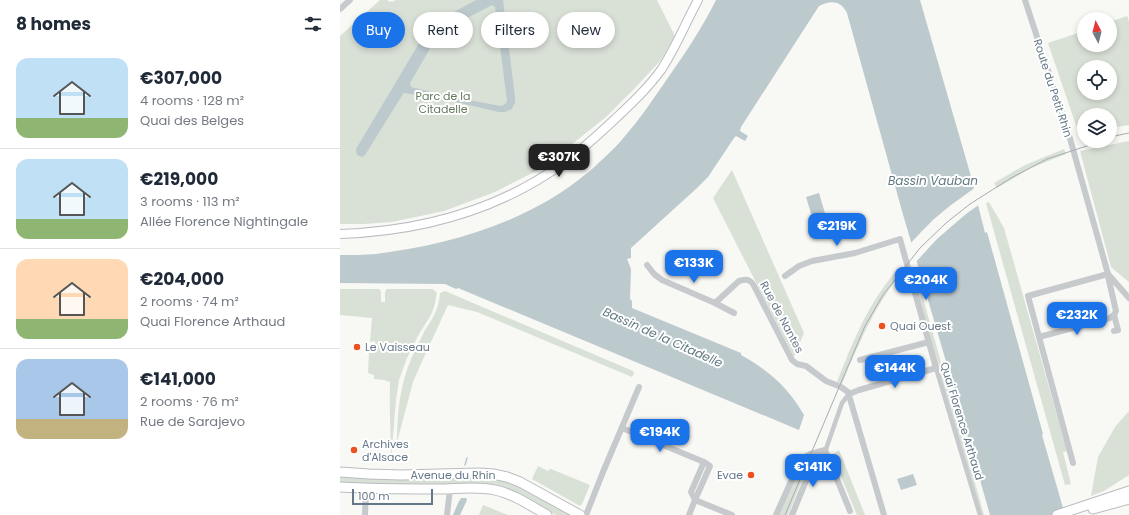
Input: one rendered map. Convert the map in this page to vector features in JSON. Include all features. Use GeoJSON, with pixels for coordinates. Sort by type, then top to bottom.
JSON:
{"type":"FeatureCollection","features":[{"type":"Feature","properties":{"kind":"main road"},"geometry":{"type":"LineString","coordinates":[[340,234],[400,229],[432,223],[453,217],[496,201],[546,174],[592,140],[636,100],[661,70],[698,0]]}},
{"type":"Feature","properties":{"kind":"main road","name":"Avenue du Rhin"},"geometry":{"type":"LineString","coordinates":[[340,472],[382,475],[493,474],[520,482],[580,515]]}},
{"type":"Feature","properties":{"kind":"main road","name":"Avenue du Rhin"},"geometry":{"type":"LineString","coordinates":[[340,487],[366,489],[478,488],[494,490],[504,492],[515,497],[547,515]]}},
{"type":"Feature","properties":{"kind":"main road"},"geometry":{"type":"LineString","coordinates":[[1119,494],[1129,487]]}},
{"type":"Feature","properties":{"kind":"main road"},"geometry":{"type":"LineString","coordinates":[[1075,515],[1119,494],[1129,491]]}},
{"type":"Feature","properties":{"kind":"main road"},"geometry":{"type":"LineString","coordinates":[[1057,515],[1093,506],[1129,500]]}},
{"type":"Feature","properties":{"kind":"street"},"geometry":{"type":"LineString","coordinates":[[340,9],[350,0]]}},
{"type":"Feature","properties":{"kind":"street","name":"Route du Petit Rhin"},"geometry":{"type":"LineString","coordinates":[[1025,0],[1069,134],[1108,274],[1129,298]]}},
{"type":"Feature","properties":{"kind":"street","name":"Quai Florence Arthaud"},"geometry":{"type":"LineString","coordinates":[[786,276],[798,266],[812,261],[855,253],[900,239],[936,368],[980,515]]}},
{"type":"Feature","properties":{"kind":"street"},"geometry":{"type":"LineString","coordinates":[[647,265],[662,280],[734,312]]}},
{"type":"Feature","properties":{"kind":"street"},"geometry":{"type":"LineString","coordinates":[[1073,463],[1028,296],[1108,274],[1116,311],[1114,315],[1118,330],[1114,331]]}},
{"type":"Feature","properties":{"kind":"street","name":"Rue de Nantes"},"geometry":{"type":"LineString","coordinates":[[715,303],[740,281],[744,279],[750,281],[753,284],[792,360],[796,364],[806,366],[826,381],[844,389],[849,394]]}},
{"type":"Feature","properties":{"kind":"street","name":"Route du Petit Rhin"},"geometry":{"type":"LineString","coordinates":[[1120,287],[1129,290]]}},
{"type":"Feature","properties":{"kind":"street"},"geometry":{"type":"LineString","coordinates":[[1039,337],[1110,318],[1114,315]]}},
{"type":"Feature","properties":{"kind":"street"},"geometry":{"type":"LineString","coordinates":[[860,360],[929,342]]}},
{"type":"Feature","properties":{"kind":"street"},"geometry":{"type":"LineString","coordinates":[[792,515],[814,461],[818,454],[826,449],[842,403],[849,394],[936,368]]}},
{"type":"Feature","properties":{"kind":"street"},"geometry":{"type":"LineString","coordinates":[[586,515],[602,472],[639,387]]}},
{"type":"Feature","properties":{"kind":"street"},"geometry":{"type":"LineString","coordinates":[[849,394],[884,515]]}},
{"type":"Feature","properties":{"kind":"street"},"geometry":{"type":"LineString","coordinates":[[622,428],[704,462],[691,492],[695,500],[732,515]]}},
{"type":"Feature","properties":{"kind":"street"},"geometry":{"type":"LineString","coordinates":[[823,451],[850,511]]}},
{"type":"Feature","properties":{"kind":"street"},"geometry":{"type":"LineString","coordinates":[[776,515],[801,459],[810,454],[823,451]]}},
{"type":"Feature","properties":{"kind":"street"},"geometry":{"type":"LineString","coordinates":[[365,515],[366,489]]}},
{"type":"Feature","properties":{"kind":"street"},"geometry":{"type":"LineString","coordinates":[[447,515],[450,489]]}},
{"type":"Feature","properties":{"kind":"street"},"geometry":{"type":"LineString","coordinates":[[689,515],[695,500]]}},
{"type":"Feature","properties":{"kind":"green space","name":"Parc de la Citadelle"},"geometry":{"type":"Polygon","coordinates":[[[380,0],[393,2],[395,0],[657,0],[675,36],[661,60],[606,117],[542,168],[495,192],[444,211],[392,222],[340,224],[340,36],[352,25],[352,48],[405,48],[405,12],[367,12],[380,0]]]}},
{"type":"Feature","properties":{"kind":"green space"},"geometry":{"type":"Polygon","coordinates":[[[1127,16],[1129,21],[1129,125],[1117,127],[1117,108],[1077,108],[1077,128],[1048,43],[1077,33],[1077,52],[1117,52],[1117,20],[1127,16]]]}},
{"type":"Feature","properties":{"kind":"green space"},"geometry":{"type":"Polygon","coordinates":[[[1129,141],[1129,282],[1111,267],[1080,151],[1095,148],[1117,148],[1117,143],[1129,141]]]}},
{"type":"Feature","properties":{"kind":"green space"},"geometry":{"type":"Polygon","coordinates":[[[1064,149],[1066,154],[1031,168],[997,188],[994,183],[1025,165],[1064,149]]]}},
{"type":"Feature","properties":{"kind":"green space"},"geometry":{"type":"Polygon","coordinates":[[[732,170],[804,333],[794,357],[713,198],[732,170]]]}},
{"type":"Feature","properties":{"kind":"green space"},"geometry":{"type":"Polygon","coordinates":[[[989,202],[1004,228],[1067,451],[1063,452],[1071,484],[1065,485],[986,203],[989,202]]]}},
{"type":"Feature","properties":{"kind":"green space"},"geometry":{"type":"Polygon","coordinates":[[[895,272],[899,276],[881,301],[874,314],[860,341],[842,384],[837,382],[864,320],[877,296],[895,272]]]}},
{"type":"Feature","properties":{"kind":"green space"},"geometry":{"type":"Polygon","coordinates":[[[917,277],[984,515],[981,515],[912,278],[917,277]]]}},
{"type":"Feature","properties":{"kind":"green space"},"geometry":{"type":"Polygon","coordinates":[[[340,289],[379,289],[381,291],[381,302],[385,302],[385,292],[387,289],[432,289],[437,293],[431,315],[419,334],[407,358],[399,380],[391,460],[390,382],[374,379],[374,375],[368,373],[369,352],[375,352],[375,341],[370,342],[372,318],[340,315],[340,289]]]}},
{"type":"Feature","properties":{"kind":"green space"},"geometry":{"type":"Polygon","coordinates":[[[445,291],[633,371],[634,374],[632,377],[477,312],[448,305],[413,382],[397,442],[402,388],[408,367],[424,332],[437,309],[440,293],[445,291]]]}},
{"type":"Feature","properties":{"kind":"green space"},"geometry":{"type":"Polygon","coordinates":[[[1129,411],[1129,475],[1104,491],[1091,496],[1098,457],[1115,427],[1129,411]]]}},
{"type":"Feature","properties":{"kind":"green space"},"geometry":{"type":"Polygon","coordinates":[[[839,450],[865,515],[857,515],[832,455],[839,450]]]}},
{"type":"Feature","properties":{"kind":"green space"},"geometry":{"type":"Polygon","coordinates":[[[812,456],[788,515],[778,515],[801,461],[812,456]]]}},
{"type":"Feature","properties":{"kind":"green space"},"geometry":{"type":"Polygon","coordinates":[[[538,466],[548,471],[551,469],[590,485],[582,504],[580,506],[532,479],[538,466]]]}},
{"type":"Feature","properties":{"kind":"green space"},"geometry":{"type":"Polygon","coordinates":[[[340,475],[487,476],[519,484],[575,515],[556,515],[516,493],[340,485],[340,475]]]}},
{"type":"Feature","properties":{"kind":"green space"},"geometry":{"type":"Polygon","coordinates":[[[483,505],[508,515],[479,515],[483,505]]]}},
{"type":"Feature","properties":{"kind":"water"},"geometry":{"type":"Polygon","coordinates":[[[476,0],[503,0],[504,12],[496,12],[495,7],[492,5],[473,15],[473,12],[454,12],[476,0]]]}},
{"type":"Feature","properties":{"kind":"water"},"geometry":{"type":"Polygon","coordinates":[[[716,0],[920,0],[970,173],[985,233],[987,232],[1065,515],[990,515],[902,211],[847,13],[842,6],[835,2],[819,6],[741,127],[740,131],[748,136],[745,141],[736,136],[734,138],[708,177],[631,248],[631,258],[627,259],[631,269],[630,299],[632,301],[632,308],[741,353],[741,355],[769,373],[792,396],[804,415],[799,430],[458,288],[456,289],[445,284],[340,283],[340,255],[376,254],[404,250],[487,229],[514,218],[539,205],[563,191],[586,174],[618,145],[640,117],[691,44],[716,0]]]}},
{"type":"Feature","properties":{"kind":"water"},"geometry":{"type":"Polygon","coordinates":[[[416,48],[430,48],[410,83],[411,87],[452,97],[501,106],[507,101],[500,48],[509,48],[515,97],[515,102],[512,109],[505,112],[499,112],[456,102],[404,93],[365,155],[362,157],[357,155],[356,149],[416,48]]]}},
{"type":"Feature","properties":{"kind":"water"},"geometry":{"type":"Polygon","coordinates":[[[819,193],[830,230],[817,233],[806,197],[819,193]]]}},
{"type":"Feature","properties":{"kind":"water"},"geometry":{"type":"Polygon","coordinates":[[[913,474],[917,485],[901,490],[897,479],[913,474]]]}},
{"type":"Feature","properties":{"kind":"water"},"geometry":{"type":"Polygon","coordinates":[[[461,498],[466,498],[467,500],[460,515],[453,515],[458,503],[461,498]]]}},
{"type":"Feature","properties":{"kind":"pier"},"geometry":{"type":"Polygon","coordinates":[[[976,187],[980,204],[937,239],[915,263],[910,244],[934,219],[976,187]]]}},
{"type":"Feature","properties":{"kind":"waterway"},"geometry":{"type":"LineString","coordinates":[[465,465],[467,458]]}},
{"type":"Feature","properties":{"kind":"tram line"},"geometry":{"type":"LineString","coordinates":[[1117,136],[1129,133]]}},
{"type":"Feature","properties":{"kind":"tram line"},"geometry":{"type":"LineString","coordinates":[[785,515],[865,326],[883,295],[920,248],[946,223],[970,204],[1011,178],[1047,159],[1081,148]]}},
{"type":"Feature","properties":{"kind":"place","name":"Quai Ouest"},"geometry":{"type":"Point","coordinates":[882,326]}},
{"type":"Feature","properties":{"kind":"place","name":"Le Vaisseau"},"geometry":{"type":"Point","coordinates":[357,347]}},
{"type":"Feature","properties":{"kind":"place","name":"Archives d'Alsace"},"geometry":{"type":"Point","coordinates":[354,450]}},
{"type":"Feature","properties":{"kind":"place","name":"Evae"},"geometry":{"type":"Point","coordinates":[751,475]}},
{"type":"Feature","properties":{"kind":"water label","name":"Bassin Vauban"},"geometry":{"type":"Point","coordinates":[933,180]}},
{"type":"Feature","properties":{"kind":"water label","name":"Bassin de la Citadelle"},"geometry":{"type":"Point","coordinates":[663,337]}}]}
